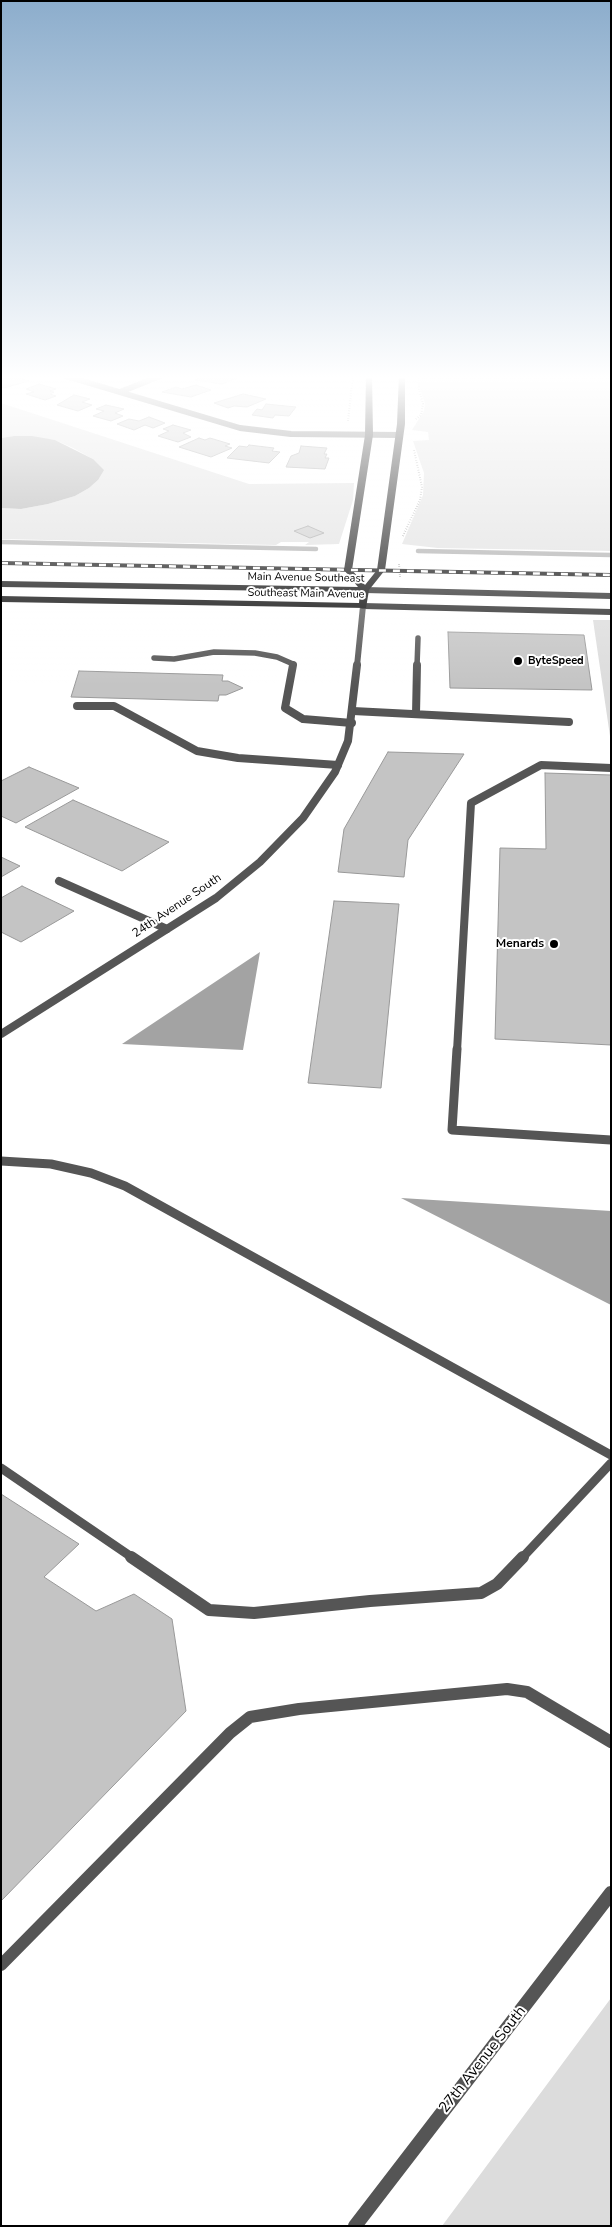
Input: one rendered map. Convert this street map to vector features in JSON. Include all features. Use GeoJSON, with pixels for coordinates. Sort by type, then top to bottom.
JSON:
{"type":"FeatureCollection","features":[{"type":"Feature","properties":{"kind":"main road"},"geometry":{"type":"LineString","coordinates":[[362,478],[348,570],[365,590],[381,570],[394,478]]}},
{"type":"Feature","properties":{"kind":"main road","name":"Main Avenue Southeast"},"geometry":{"type":"LineString","coordinates":[[1,584],[611,596]]}},
{"type":"Feature","properties":{"kind":"main road","name":"24th Avenue South"},"geometry":{"type":"LineString","coordinates":[[363,606],[365,590]]}},
{"type":"Feature","properties":{"kind":"main road","name":"Southeast Main Avenue"},"geometry":{"type":"LineString","coordinates":[[1,599],[611,612]]}},
{"type":"Feature","properties":{"kind":"street","name":"24th Avenue South"},"geometry":{"type":"LineString","coordinates":[[1,1034],[216,898],[260,862],[303,818],[338,765],[348,741],[352,723],[363,606]]}},
{"type":"Feature","properties":{"kind":"street","name":"27th Avenue South"},"geometry":{"type":"LineString","coordinates":[[355,2226],[611,1893]]}},
{"type":"Feature","properties":{"kind":"lane"},"geometry":{"type":"LineString","coordinates":[[416,714],[418,638]]}},
{"type":"Feature","properties":{"kind":"lane"},"geometry":{"type":"LineString","coordinates":[[154,658],[174,659],[214,652],[255,653],[277,657],[293,664],[285,708],[303,719],[352,723]]}},
{"type":"Feature","properties":{"kind":"lane"},"geometry":{"type":"LineString","coordinates":[[77,706],[114,706],[197,751],[238,758],[338,765]]}},
{"type":"Feature","properties":{"kind":"lane"},"geometry":{"type":"LineString","coordinates":[[353,711],[569,722]]}},
{"type":"Feature","properties":{"kind":"lane"},"geometry":{"type":"LineString","coordinates":[[611,768],[540,766],[471,804],[452,1130],[611,1140]]}},
{"type":"Feature","properties":{"kind":"lane"},"geometry":{"type":"LineString","coordinates":[[60,880],[167,929]]}},
{"type":"Feature","properties":{"kind":"lane"},"geometry":{"type":"LineString","coordinates":[[1,1161],[51,1164],[91,1173],[125,1186],[611,1455]]}},
{"type":"Feature","properties":{"kind":"lane"},"geometry":{"type":"LineString","coordinates":[[1,1468],[209,1610],[254,1613],[370,1601],[481,1594],[497,1584],[611,1463]]}},
{"type":"Feature","properties":{"kind":"lane"},"geometry":{"type":"LineString","coordinates":[[1,1965],[230,1733],[250,1717],[299,1709],[507,1689],[527,1692],[611,1742]]}},
{"type":"Feature","properties":{"kind":"path"},"geometry":{"type":"LineString","coordinates":[[402,540],[420,500],[422,486],[421,478]]}},
{"type":"Feature","properties":{"kind":"path"},"geometry":{"type":"LineString","coordinates":[[398,563],[400,580]]}},
{"type":"Feature","properties":{"kind":"shaded area"},"geometry":{"type":"Polygon","coordinates":[[[1,478],[99,478],[89,488],[75,496],[21,509],[1,508],[1,478]]]}},
{"type":"Feature","properties":{"kind":"shaded area"},"geometry":{"type":"Polygon","coordinates":[[[98,478],[230,478],[249,484],[354,483],[353,500],[339,544],[305,545],[309,542],[281,542],[276,545],[1,539],[1,508],[21,509],[48,504],[75,496],[98,480],[98,478]]]}},
{"type":"Feature","properties":{"kind":"shaded area"},"geometry":{"type":"Polygon","coordinates":[[[424,478],[611,478],[611,551],[438,548],[402,544],[423,495],[424,478]]]}},
{"type":"Feature","properties":{"kind":"shaded area"},"geometry":{"type":"Polygon","coordinates":[[[593,620],[611,620],[611,743],[593,620]]]}},
{"type":"Feature","properties":{"kind":"shaded area"},"geometry":{"type":"Polygon","coordinates":[[[260,952],[243,1050],[122,1044],[260,952]]]}},
{"type":"Feature","properties":{"kind":"shaded area"},"geometry":{"type":"Polygon","coordinates":[[[401,1198],[611,1211],[611,1305],[401,1198]]]}},
{"type":"Feature","properties":{"kind":"shaded area"},"geometry":{"type":"Polygon","coordinates":[[[611,1998],[611,2226],[442,2226],[611,1998]]]}},
{"type":"Feature","properties":{"kind":"building"},"geometry":{"type":"Polygon","coordinates":[[[308,526],[324,533],[310,538],[294,531],[308,526]]]}},
{"type":"Feature","properties":{"kind":"building","name":"ByteSpeed"},"geometry":{"type":"Polygon","coordinates":[[[448,632],[584,635],[592,690],[450,688],[448,632]]]}},
{"type":"Feature","properties":{"kind":"building"},"geometry":{"type":"Polygon","coordinates":[[[79,671],[223,675],[222,681],[228,681],[243,688],[226,695],[219,695],[218,701],[71,697],[79,671]]]}},
{"type":"Feature","properties":{"kind":"building"},"geometry":{"type":"Polygon","coordinates":[[[388,752],[464,754],[408,840],[404,877],[338,872],[344,829],[388,752]]]}},
{"type":"Feature","properties":{"kind":"building"},"geometry":{"type":"Polygon","coordinates":[[[29,767],[79,788],[16,823],[1,816],[1,781],[29,767]]]}},
{"type":"Feature","properties":{"kind":"building","name":"Menards"},"geometry":{"type":"Polygon","coordinates":[[[545,773],[611,775],[611,1045],[495,1039],[500,848],[546,849],[545,773]]]}},
{"type":"Feature","properties":{"kind":"building"},"geometry":{"type":"Polygon","coordinates":[[[73,800],[169,842],[122,871],[25,827],[73,800]]]}},
{"type":"Feature","properties":{"kind":"building"},"geometry":{"type":"Polygon","coordinates":[[[1,857],[20,866],[1,877],[1,857]]]}},
{"type":"Feature","properties":{"kind":"building"},"geometry":{"type":"Polygon","coordinates":[[[22,886],[74,911],[21,942],[1,932],[1,898],[22,886]]]}},
{"type":"Feature","properties":{"kind":"building"},"geometry":{"type":"Polygon","coordinates":[[[334,901],[399,904],[381,1088],[308,1083],[334,901]]]}},
{"type":"Feature","properties":{"kind":"building"},"geometry":{"type":"Polygon","coordinates":[[[1,1494],[79,1544],[44,1577],[96,1611],[134,1594],[172,1619],[186,1711],[1,1901],[1,1494]]]}},
{"type":"Feature","properties":{"kind":"waterway"},"geometry":{"type":"LineString","coordinates":[[1,542],[316,549]]}},
{"type":"Feature","properties":{"kind":"waterway"},"geometry":{"type":"LineString","coordinates":[[418,551],[611,555]]}},
{"type":"Feature","properties":{"kind":"railway"},"geometry":{"type":"LineString","coordinates":[[1,563],[611,575]]}},
{"type":"Feature","properties":{"kind":"place","name":"ByteSpeed"},"geometry":{"type":"Point","coordinates":[518,661]}},
{"type":"Feature","properties":{"kind":"place","name":"Menards"},"geometry":{"type":"Point","coordinates":[554,944]}}]}
